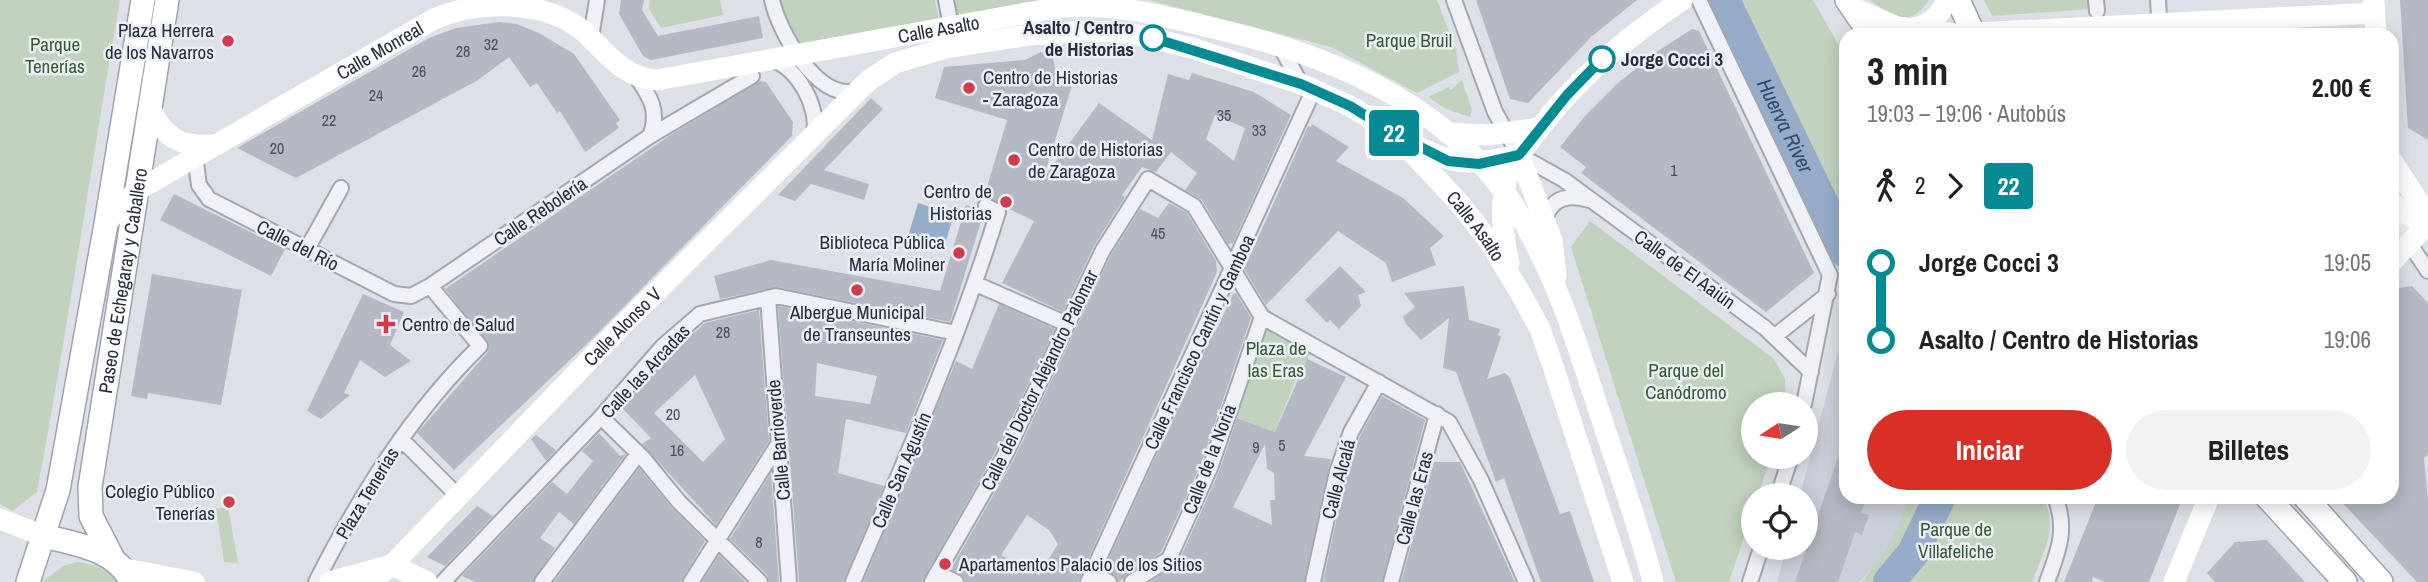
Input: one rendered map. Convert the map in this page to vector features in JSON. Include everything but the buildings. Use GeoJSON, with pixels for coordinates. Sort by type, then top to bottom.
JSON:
{"type":"FeatureCollection","features":[{"type":"Feature","properties":{"kind":"main road","name":"Paseo de Echegaray y Caballero"},"geometry":{"type":"LineString","coordinates":[[28,582],[58,490],[143,0]]}},
{"type":"Feature","properties":{"kind":"main road","name":"Paseo de Echegaray y Caballero"},"geometry":{"type":"LineString","coordinates":[[123,569],[91,516],[90,488],[167,0]]}},
{"type":"Feature","properties":{"kind":"main road","name":"Calle Asalto"},"geometry":{"type":"LineString","coordinates":[[1513,278],[1503,231],[1504,192],[1519,155],[1539,128],[1608,54],[1682,0]]}},
{"type":"Feature","properties":{"kind":"main road"},"geometry":{"type":"LineString","coordinates":[[1914,28],[1939,15],[1946,0]]}},
{"type":"Feature","properties":{"kind":"main road"},"geometry":{"type":"LineString","coordinates":[[1958,0],[1970,28]]}},
{"type":"Feature","properties":{"kind":"main road","name":"Calle Monreal"},"geometry":{"type":"LineString","coordinates":[[106,224],[120,206],[138,190],[433,19],[458,9],[488,4],[525,5],[562,17],[591,38]]}},
{"type":"Feature","properties":{"kind":"main road"},"geometry":{"type":"LineString","coordinates":[[1850,4],[1873,19],[1904,28]]}},
{"type":"Feature","properties":{"kind":"main road"},"geometry":{"type":"LineString","coordinates":[[1850,4],[1866,28]]}},
{"type":"Feature","properties":{"kind":"main road","name":"Calle Asalto"},"geometry":{"type":"LineString","coordinates":[[635,75],[657,80],[1055,8],[1108,5],[1135,9],[1279,44],[1317,57],[1366,79],[1393,93],[1447,133],[1504,192],[1520,215],[1557,288],[1653,582]]}},
{"type":"Feature","properties":{"kind":"main road"},"geometry":{"type":"LineString","coordinates":[[2170,28],[2375,7],[2376,28]]}},
{"type":"Feature","properties":{"kind":"main road","name":"Calle Asalto"},"geometry":{"type":"LineString","coordinates":[[856,92],[882,71],[915,55],[1029,35],[1088,31],[1129,33],[1153,38],[1350,106],[1397,135],[1475,222],[1513,278],[1544,341],[1623,582]]}},
{"type":"Feature","properties":{"kind":"main road"},"geometry":{"type":"LineString","coordinates":[[591,38],[617,65],[635,75]]}},
{"type":"Feature","properties":{"kind":"main road","name":"Calle Alonso V"},"geometry":{"type":"LineString","coordinates":[[369,582],[392,565],[814,131],[856,92]]}},
{"type":"Feature","properties":{"kind":"main road"},"geometry":{"type":"LineString","coordinates":[[150,108],[159,126],[173,140],[204,150]]}},
{"type":"Feature","properties":{"kind":"main road"},"geometry":{"type":"LineString","coordinates":[[1447,133],[1505,133],[1539,128]]}},
{"type":"Feature","properties":{"kind":"main road"},"geometry":{"type":"LineString","coordinates":[[1397,135],[1448,161],[1479,164],[1519,155],[1552,240],[1557,288]]}},
{"type":"Feature","properties":{"kind":"main road"},"geometry":{"type":"LineString","coordinates":[[2399,172],[2418,201],[2428,223]]}},
{"type":"Feature","properties":{"kind":"main road"},"geometry":{"type":"LineString","coordinates":[[2399,208],[2428,223]]}},
{"type":"Feature","properties":{"kind":"main road"},"geometry":{"type":"LineString","coordinates":[[2399,254],[2428,223]]}},
{"type":"Feature","properties":{"kind":"main road"},"geometry":{"type":"LineString","coordinates":[[2174,582],[2205,504]]}},
{"type":"Feature","properties":{"kind":"main road"},"geometry":{"type":"LineString","coordinates":[[2273,504],[2345,582]]}},
{"type":"Feature","properties":{"kind":"main road"},"geometry":{"type":"LineString","coordinates":[[2311,504],[2381,582]]}},
{"type":"Feature","properties":{"kind":"main road"},"geometry":{"type":"LineString","coordinates":[[0,519],[123,569],[194,582]]}},
{"type":"Feature","properties":{"kind":"main road"},"geometry":{"type":"LineString","coordinates":[[330,582],[392,565],[428,582]]}},
{"type":"Feature","properties":{"kind":"street"},"geometry":{"type":"LineString","coordinates":[[591,38],[597,0]]}},
{"type":"Feature","properties":{"kind":"street"},"geometry":{"type":"LineString","coordinates":[[772,0],[777,24],[798,54],[831,90],[842,94],[856,92]]}},
{"type":"Feature","properties":{"kind":"street"},"geometry":{"type":"LineString","coordinates":[[946,0],[951,26]]}},
{"type":"Feature","properties":{"kind":"street"},"geometry":{"type":"LineString","coordinates":[[1454,0],[1505,133],[1519,155]]}},
{"type":"Feature","properties":{"kind":"street"},"geometry":{"type":"LineString","coordinates":[[1699,0],[1827,266],[1828,294],[1807,392]]}},
{"type":"Feature","properties":{"kind":"street"},"geometry":{"type":"LineString","coordinates":[[2158,0],[2160,28]]}},
{"type":"Feature","properties":{"kind":"street"},"geometry":{"type":"LineString","coordinates":[[1279,44],[1308,92]]}},
{"type":"Feature","properties":{"kind":"street"},"geometry":{"type":"LineString","coordinates":[[771,60],[785,65],[811,102],[816,118],[814,131]]}},
{"type":"Feature","properties":{"kind":"street"},"geometry":{"type":"LineString","coordinates":[[635,75],[653,105],[656,116],[650,136]]}},
{"type":"Feature","properties":{"kind":"street","name":"Calle Rebolería"},"geometry":{"type":"LineString","coordinates":[[430,286],[650,136],[752,76]]}},
{"type":"Feature","properties":{"kind":"street","name":"Calle Francisco Cantín y Gamboa"},"geometry":{"type":"LineString","coordinates":[[1090,578],[1233,268],[1308,92]]}},
{"type":"Feature","properties":{"kind":"street","name":"Calle del Río"},"geometry":{"type":"LineString","coordinates":[[204,150],[199,185],[208,199],[401,296],[411,296],[430,286]]}},
{"type":"Feature","properties":{"kind":"street","name":"Calle de El Aaiún"},"geometry":{"type":"LineString","coordinates":[[1519,155],[1564,180],[1775,336],[1811,372]]}},
{"type":"Feature","properties":{"kind":"street","name":"Calle del Doctor Alejandro Palomar"},"geometry":{"type":"LineString","coordinates":[[934,578],[1005,455],[1103,250],[1148,179],[1194,206],[1233,268]]}},
{"type":"Feature","properties":{"kind":"street"},"geometry":{"type":"LineString","coordinates":[[307,249],[341,188]]}},
{"type":"Feature","properties":{"kind":"street"},"geometry":{"type":"LineString","coordinates":[[1545,218],[1552,204],[1564,198],[1594,202]]}},
{"type":"Feature","properties":{"kind":"street","name":"Calle San Agustín"},"geometry":{"type":"LineString","coordinates":[[853,582],[947,358],[952,333],[976,284],[998,212],[986,206]]}},
{"type":"Feature","properties":{"kind":"street"},"geometry":{"type":"LineString","coordinates":[[2399,218],[2409,243],[2428,271]]}},
{"type":"Feature","properties":{"kind":"street"},"geometry":{"type":"LineString","coordinates":[[1233,268],[1262,317],[1449,422],[1481,480],[1526,582]]}},
{"type":"Feature","properties":{"kind":"street"},"geometry":{"type":"LineString","coordinates":[[976,284],[1068,324]]}},
{"type":"Feature","properties":{"kind":"street"},"geometry":{"type":"LineString","coordinates":[[401,439],[441,384],[480,346],[430,286]]}},
{"type":"Feature","properties":{"kind":"street"},"geometry":{"type":"LineString","coordinates":[[1775,336],[1828,294]]}},
{"type":"Feature","properties":{"kind":"street","name":"Calle las Arcadas"},"geometry":{"type":"LineString","coordinates":[[443,582],[601,417],[663,346],[700,314],[776,296],[952,333]]}},
{"type":"Feature","properties":{"kind":"street","name":"Calle Barrioverde"},"geometry":{"type":"LineString","coordinates":[[768,298],[789,582]]}},
{"type":"Feature","properties":{"kind":"street","name":"Calle de la Noria"},"geometry":{"type":"LineString","coordinates":[[1132,582],[1169,559],[1210,468],[1262,317]]}},
{"type":"Feature","properties":{"kind":"street","name":"Calle Alcalá"},"geometry":{"type":"LineString","coordinates":[[1313,582],[1337,472],[1351,432],[1379,382]]}},
{"type":"Feature","properties":{"kind":"street","name":"Calle las Eras"},"geometry":{"type":"LineString","coordinates":[[1391,582],[1437,414]]}},
{"type":"Feature","properties":{"kind":"street"},"geometry":{"type":"LineString","coordinates":[[601,417],[638,454],[656,478],[760,582]]}},
{"type":"Feature","properties":{"kind":"street","name":"Plaza Tenerias"},"geometry":{"type":"LineString","coordinates":[[316,582],[401,439],[458,496]]}},
{"type":"Feature","properties":{"kind":"street"},"geometry":{"type":"LineString","coordinates":[[691,582],[777,446]]}},
{"type":"Feature","properties":{"kind":"street"},"geometry":{"type":"LineString","coordinates":[[542,582],[638,454]]}},
{"type":"Feature","properties":{"kind":"street"},"geometry":{"type":"LineString","coordinates":[[2047,582],[2062,538],[2058,504]]}},
{"type":"Feature","properties":{"kind":"street"},"geometry":{"type":"LineString","coordinates":[[1750,582],[1757,560]]}},
{"type":"Feature","properties":{"kind":"street"},"geometry":{"type":"LineString","coordinates":[[934,578],[956,582]]}},
{"type":"Feature","properties":{"kind":"street"},"geometry":{"type":"LineString","coordinates":[[1090,578],[1109,582]]}},
{"type":"Feature","properties":{"kind":"shaded area"},"geometry":{"type":"Polygon","coordinates":[[[1839,350],[1839,504],[1924,504],[1912,522],[1860,582],[1777,582],[1783,560],[1818,560],[1818,483],[1803,483],[1807,469],[1818,469],[1818,427],[1839,350]]]}},
{"type":"Feature","properties":{"kind":"green space","name":"Parque Tenerías"},"geometry":{"type":"Polygon","coordinates":[[[0,0],[120,0],[37,492],[13,511],[0,504],[0,0]]]}},
{"type":"Feature","properties":{"kind":"green space"},"geometry":{"type":"Polygon","coordinates":[[[650,0],[720,0],[723,15],[661,28],[649,9],[650,0]]]}},
{"type":"Feature","properties":{"kind":"green space"},"geometry":{"type":"Polygon","coordinates":[[[772,0],[935,0],[940,28],[798,54],[772,0]]]}},
{"type":"Feature","properties":{"kind":"green space"},"geometry":{"type":"Polygon","coordinates":[[[939,0],[1075,0],[1026,2],[942,20],[939,0]]]}},
{"type":"Feature","properties":{"kind":"green space","name":"Parque Bruil"},"geometry":{"type":"Polygon","coordinates":[[[1148,0],[1437,0],[1456,50],[1459,72],[1417,93],[1331,47],[1148,0]]]}},
{"type":"Feature","properties":{"kind":"green space"},"geometry":{"type":"Polygon","coordinates":[[[1717,0],[1813,0],[1839,46],[1839,256],[1717,0]]]}},
{"type":"Feature","properties":{"kind":"green space"},"geometry":{"type":"Polygon","coordinates":[[[1870,0],[1929,0],[1915,15],[1901,17],[1870,0]]]}},
{"type":"Feature","properties":{"kind":"green space"},"geometry":{"type":"Polygon","coordinates":[[[1984,0],[2089,0],[2090,9],[1992,16],[1984,0]]]}},
{"type":"Feature","properties":{"kind":"green space"},"geometry":{"type":"Polygon","coordinates":[[[1462,80],[1472,110],[1470,117],[1446,109],[1428,97],[1449,87],[1451,90],[1462,80]]]}},
{"type":"Feature","properties":{"kind":"green space","name":"Parque del Canódromo"},"geometry":{"type":"Polygon","coordinates":[[[1590,221],[1774,359],[1785,379],[1786,392],[1741,392],[1741,469],[1767,469],[1762,483],[1741,483],[1741,546],[1729,582],[1676,582],[1571,247],[1590,221]]]}},
{"type":"Feature","properties":{"kind":"green space","name":"Plaza de las Eras"},"geometry":{"type":"Polygon","coordinates":[[[1262,317],[1315,345],[1296,379],[1275,432],[1227,414],[1262,317]]]}},
{"type":"Feature","properties":{"kind":"green space","name":"Parque de Villafeliche"},"geometry":{"type":"Polygon","coordinates":[[[1907,504],[2045,504],[2050,518],[2048,540],[2032,582],[1862,582],[1892,541],[1907,504]]]}},
{"type":"Feature","properties":{"kind":"green space"},"geometry":{"type":"Polygon","coordinates":[[[228,506],[238,563],[224,562],[216,509],[228,506]]]}},
{"type":"Feature","properties":{"kind":"green space"},"geometry":{"type":"Polygon","coordinates":[[[78,562],[100,568],[119,582],[42,582],[63,566],[78,562]]]}},
{"type":"Feature","properties":{"kind":"water"},"geometry":{"type":"Polygon","coordinates":[[[918,203],[954,214],[943,251],[907,240],[918,203]]]}},
{"type":"Feature","properties":{"kind":"waterway","name":"Huerva River"},"geometry":{"type":"LineString","coordinates":[[1724,0],[1839,238]]}},
{"type":"Feature","properties":{"kind":"waterway","name":"Huerva River"},"geometry":{"type":"LineString","coordinates":[[1889,582],[1913,553],[1937,504]]}},
{"type":"Feature","properties":{"kind":"bus line","name":"22"},"geometry":{"type":"LineString","coordinates":[[1153,38],[1301,84],[1350,106],[1437,157],[1469,164],[1519,155],[1567,95],[1602,59]]}},
{"type":"Feature","properties":{"kind":"place","name":"Asalto / Centro de Historias"},"geometry":{"type":"Point","coordinates":[1153,38]}},
{"type":"Feature","properties":{"kind":"place","name":"Plaza Herrera de los Navarros"},"geometry":{"type":"Point","coordinates":[228,41]}},
{"type":"Feature","properties":{"kind":"place","name":"Jorge Cocci 3"},"geometry":{"type":"Point","coordinates":[1602,59]}},
{"type":"Feature","properties":{"kind":"place","name":"Centro de Historias - Zaragoza"},"geometry":{"type":"Point","coordinates":[969,88]}},
{"type":"Feature","properties":{"kind":"place","name":"Centro de Historias de Zaragoza"},"geometry":{"type":"Point","coordinates":[1014,160]}},
{"type":"Feature","properties":{"kind":"place","name":"Centro de Historias"},"geometry":{"type":"Point","coordinates":[1006,202]}},
{"type":"Feature","properties":{"kind":"place","name":"Biblioteca Pública María Moliner"},"geometry":{"type":"Point","coordinates":[959,253]}},
{"type":"Feature","properties":{"kind":"place","name":"Albergue Municipal de Transeuntes"},"geometry":{"type":"Point","coordinates":[857,290]}},
{"type":"Feature","properties":{"kind":"place","name":"Centro de Salud"},"geometry":{"type":"Point","coordinates":[386,324]}},
{"type":"Feature","properties":{"kind":"place","name":"Colegio Público Tenerías"},"geometry":{"type":"Point","coordinates":[229,502]}},
{"type":"Feature","properties":{"kind":"place","name":"Apartamentos Palacio de los Sitios"},"geometry":{"type":"Point","coordinates":[945,564]}}]}
